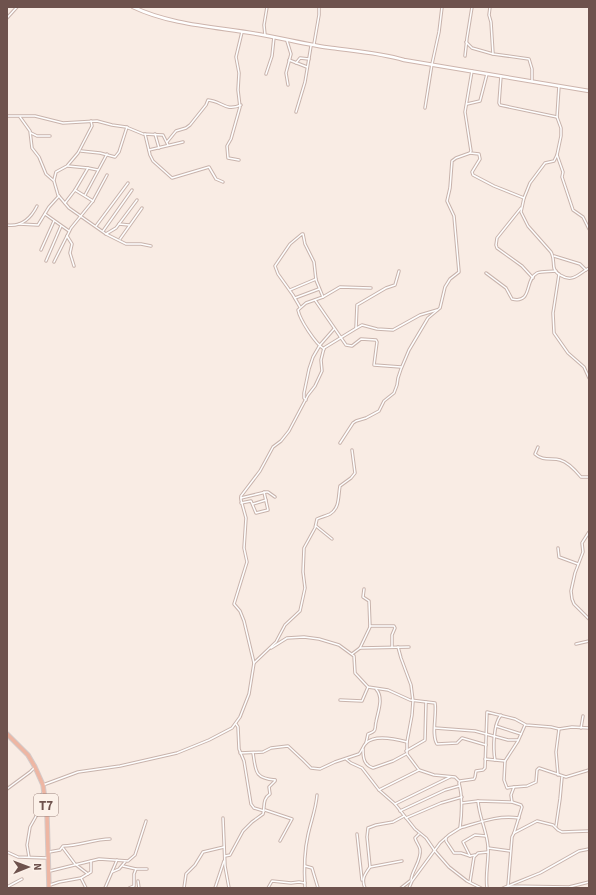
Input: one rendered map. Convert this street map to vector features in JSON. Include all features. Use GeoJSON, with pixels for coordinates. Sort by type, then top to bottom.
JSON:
{"type":"FeatureCollection","features":[{"type":"Feature","properties":{"kind":"highway","name":"T7"},"geometry":{"type":"LineString","coordinates":[[7,734],[26,753],[36,766],[44,785],[49,887]]}},
{"type":"Feature","properties":{"kind":"main road"},"geometry":{"type":"LineString","coordinates":[[133,7],[163,18],[589,91]]}},
{"type":"Feature","properties":{"kind":"street"},"geometry":{"type":"LineString","coordinates":[[7,18],[17,7]]}},
{"type":"Feature","properties":{"kind":"street"},"geometry":{"type":"LineString","coordinates":[[265,35],[264,25],[267,7]]}},
{"type":"Feature","properties":{"kind":"street"},"geometry":{"type":"LineString","coordinates":[[296,112],[305,82],[319,19],[319,7]]}},
{"type":"Feature","properties":{"kind":"street"},"geometry":{"type":"LineString","coordinates":[[425,108],[432,64],[440,32],[442,7]]}},
{"type":"Feature","properties":{"kind":"street"},"geometry":{"type":"LineString","coordinates":[[465,56],[472,7]]}},
{"type":"Feature","properties":{"kind":"street"},"geometry":{"type":"LineString","coordinates":[[490,7],[489,15],[491,22],[493,54]]}},
{"type":"Feature","properties":{"kind":"street"},"geometry":{"type":"LineString","coordinates":[[239,160],[228,158],[226,147],[239,116],[241,105],[238,90],[239,73],[236,57],[242,32]]}},
{"type":"Feature","properties":{"kind":"street"},"geometry":{"type":"LineString","coordinates":[[266,74],[272,56],[274,37]]}},
{"type":"Feature","properties":{"kind":"street"},"geometry":{"type":"LineString","coordinates":[[286,39],[290,52],[286,77],[288,85]]}},
{"type":"Feature","properties":{"kind":"street"},"geometry":{"type":"LineString","coordinates":[[466,42],[472,48],[493,54],[529,59],[531,62],[532,81]]}},
{"type":"Feature","properties":{"kind":"street"},"geometry":{"type":"LineString","coordinates":[[296,63],[300,58],[309,59]]}},
{"type":"Feature","properties":{"kind":"street"},"geometry":{"type":"LineString","coordinates":[[289,60],[308,67]]}},
{"type":"Feature","properties":{"kind":"street"},"geometry":{"type":"LineString","coordinates":[[470,153],[471,147],[466,115],[472,71]]}},
{"type":"Feature","properties":{"kind":"street"},"geometry":{"type":"LineString","coordinates":[[467,104],[480,101],[487,74]]}},
{"type":"Feature","properties":{"kind":"street"},"geometry":{"type":"LineString","coordinates":[[501,76],[500,105],[558,117]]}},
{"type":"Feature","properties":{"kind":"street"},"geometry":{"type":"LineString","coordinates":[[533,278],[522,266],[497,248],[496,245],[497,238],[521,208],[527,188],[545,163],[554,161],[557,155],[561,130],[558,117],[560,86]]}},
{"type":"Feature","properties":{"kind":"street"},"geometry":{"type":"LineString","coordinates":[[167,142],[176,131],[190,125],[206,105],[208,100],[228,108],[241,105]]}},
{"type":"Feature","properties":{"kind":"street"},"geometry":{"type":"LineString","coordinates":[[7,116],[38,116],[63,123],[97,121],[127,127],[145,134],[163,135],[168,145]]}},
{"type":"Feature","properties":{"kind":"street"},"geometry":{"type":"LineString","coordinates":[[20,117],[31,133],[37,136],[50,136]]}},
{"type":"Feature","properties":{"kind":"street"},"geometry":{"type":"LineString","coordinates":[[90,121],[92,126],[80,150],[67,166],[56,172],[54,181],[58,196],[65,204],[80,216],[106,234],[128,244],[151,246]]}},
{"type":"Feature","properties":{"kind":"street"},"geometry":{"type":"LineString","coordinates":[[80,150],[107,154],[114,157],[117,155],[127,127]]}},
{"type":"Feature","properties":{"kind":"street"},"geometry":{"type":"LineString","coordinates":[[31,133],[32,148],[39,157],[46,174],[54,181]]}},
{"type":"Feature","properties":{"kind":"street"},"geometry":{"type":"LineString","coordinates":[[145,134],[153,161],[173,178],[209,167],[216,179],[223,182]]}},
{"type":"Feature","properties":{"kind":"street"},"geometry":{"type":"LineString","coordinates":[[154,134],[159,148]]}},
{"type":"Feature","properties":{"kind":"street"},"geometry":{"type":"LineString","coordinates":[[149,150],[183,142]]}},
{"type":"Feature","properties":{"kind":"street"},"geometry":{"type":"LineString","coordinates":[[340,443],[354,422],[372,416],[379,411],[384,401],[393,394],[409,350],[425,322],[442,304],[445,287],[450,279],[458,274],[460,270],[454,216],[447,201],[450,188],[452,161],[470,153],[479,154],[480,159],[472,172],[473,174],[494,186],[524,198]]}},
{"type":"Feature","properties":{"kind":"street"},"geometry":{"type":"LineString","coordinates":[[84,196],[107,154]]}},
{"type":"Feature","properties":{"kind":"street"},"geometry":{"type":"LineString","coordinates":[[557,155],[563,172],[562,177],[573,210],[583,217],[589,229]]}},
{"type":"Feature","properties":{"kind":"street"},"geometry":{"type":"LineString","coordinates":[[67,166],[98,170]]}},
{"type":"Feature","properties":{"kind":"street"},"geometry":{"type":"LineString","coordinates":[[65,204],[88,168]]}},
{"type":"Feature","properties":{"kind":"street"},"geometry":{"type":"LineString","coordinates":[[54,262],[67,234],[93,201],[107,175]]}},
{"type":"Feature","properties":{"kind":"street"},"geometry":{"type":"LineString","coordinates":[[96,226],[128,182]]}},
{"type":"Feature","properties":{"kind":"street"},"geometry":{"type":"LineString","coordinates":[[75,190],[93,201]]}},
{"type":"Feature","properties":{"kind":"street"},"geometry":{"type":"LineString","coordinates":[[103,231],[132,190]]}},
{"type":"Feature","properties":{"kind":"street"},"geometry":{"type":"LineString","coordinates":[[7,226],[19,224],[38,225],[58,196]]}},
{"type":"Feature","properties":{"kind":"street"},"geometry":{"type":"LineString","coordinates":[[106,234],[119,224],[137,200]]}},
{"type":"Feature","properties":{"kind":"street"},"geometry":{"type":"LineString","coordinates":[[19,224],[30,218],[37,206]]}},
{"type":"Feature","properties":{"kind":"street"},"geometry":{"type":"LineString","coordinates":[[119,240],[142,208]]}},
{"type":"Feature","properties":{"kind":"street"},"geometry":{"type":"LineString","coordinates":[[521,208],[522,217],[528,226],[549,248],[553,255],[556,272]]}},
{"type":"Feature","properties":{"kind":"street"},"geometry":{"type":"LineString","coordinates":[[45,214],[69,231]]}},
{"type":"Feature","properties":{"kind":"street"},"geometry":{"type":"LineString","coordinates":[[41,250],[54,221]]}},
{"type":"Feature","properties":{"kind":"street"},"geometry":{"type":"LineString","coordinates":[[119,224],[129,225]]}},
{"type":"Feature","properties":{"kind":"street"},"geometry":{"type":"LineString","coordinates":[[46,261],[61,226]]}},
{"type":"Feature","properties":{"kind":"street"},"geometry":{"type":"LineString","coordinates":[[67,234],[68,239],[72,243],[70,253],[74,266]]}},
{"type":"Feature","properties":{"kind":"street"},"geometry":{"type":"LineString","coordinates":[[300,307],[278,274],[275,265],[290,244],[302,234],[314,262],[316,279],[323,297]]}},
{"type":"Feature","properties":{"kind":"street"},"geometry":{"type":"LineString","coordinates":[[553,255],[580,264],[586,270]]}},
{"type":"Feature","properties":{"kind":"street"},"geometry":{"type":"LineString","coordinates":[[486,273],[503,285],[513,299],[523,298],[537,273],[556,272],[569,279],[579,276],[589,268]]}},
{"type":"Feature","properties":{"kind":"street"},"geometry":{"type":"LineString","coordinates":[[356,328],[357,305],[395,284],[399,271]]}},
{"type":"Feature","properties":{"kind":"street"},"geometry":{"type":"LineString","coordinates":[[559,274],[553,313],[554,333],[568,352],[584,367],[589,378]]}},
{"type":"Feature","properties":{"kind":"street"},"geometry":{"type":"LineString","coordinates":[[290,290],[316,279]]}},
{"type":"Feature","properties":{"kind":"street"},"geometry":{"type":"LineString","coordinates":[[324,349],[297,311],[300,307],[341,287],[371,288]]}},
{"type":"Feature","properties":{"kind":"street"},"geometry":{"type":"LineString","coordinates":[[295,298],[319,288]]}},
{"type":"Feature","properties":{"kind":"street"},"geometry":{"type":"LineString","coordinates":[[315,300],[346,345],[353,345],[361,339],[376,340],[377,346],[374,366],[402,366]]}},
{"type":"Feature","properties":{"kind":"street"},"geometry":{"type":"LineString","coordinates":[[44,785],[78,772],[141,762],[186,750],[224,733],[236,724],[250,694],[254,663],[243,618],[240,611],[234,604],[246,562],[244,548],[246,516],[241,498],[244,491],[260,471],[273,447],[288,432],[316,384],[322,371],[321,360],[324,349],[356,328],[364,325],[377,329],[393,330],[420,314],[437,310]]}},
{"type":"Feature","properties":{"kind":"street"},"geometry":{"type":"LineString","coordinates":[[306,400],[304,398],[304,393],[309,369],[320,345],[335,328]]}},
{"type":"Feature","properties":{"kind":"street"},"geometry":{"type":"LineString","coordinates":[[538,447],[535,454],[537,456],[562,461],[576,471],[581,477],[589,477]]}},
{"type":"Feature","properties":{"kind":"street"},"geometry":{"type":"LineString","coordinates":[[254,663],[277,642],[285,625],[300,611],[305,588],[304,548],[316,526],[318,518],[336,509],[340,486],[355,473],[352,450]]}},
{"type":"Feature","properties":{"kind":"street"},"geometry":{"type":"LineString","coordinates":[[241,498],[264,492],[268,492],[275,497]]}},
{"type":"Feature","properties":{"kind":"street"},"geometry":{"type":"LineString","coordinates":[[242,503],[250,501],[256,513],[265,511],[268,509],[264,492]]}},
{"type":"Feature","properties":{"kind":"street"},"geometry":{"type":"LineString","coordinates":[[252,504],[266,500]]}},
{"type":"Feature","properties":{"kind":"street"},"geometry":{"type":"LineString","coordinates":[[316,526],[332,539]]}},
{"type":"Feature","properties":{"kind":"street"},"geometry":{"type":"LineString","coordinates":[[589,532],[582,543],[583,552],[572,587],[572,599],[574,604],[589,619]]}},
{"type":"Feature","properties":{"kind":"street"},"geometry":{"type":"LineString","coordinates":[[558,548],[559,557],[578,564]]}},
{"type":"Feature","properties":{"kind":"street"},"geometry":{"type":"LineString","coordinates":[[352,654],[360,648],[370,626],[369,601],[363,597],[364,590]]}},
{"type":"Feature","properties":{"kind":"street"},"geometry":{"type":"LineString","coordinates":[[370,626],[394,626],[392,647]]}},
{"type":"Feature","properties":{"kind":"street"},"geometry":{"type":"LineString","coordinates":[[271,648],[287,638],[302,637],[319,639],[339,645],[352,654],[356,674],[368,688],[388,690],[407,699],[435,703],[435,741],[437,744],[458,743],[462,738],[486,745]]}},
{"type":"Feature","properties":{"kind":"street"},"geometry":{"type":"LineString","coordinates":[[576,644],[589,641]]}},
{"type":"Feature","properties":{"kind":"street"},"geometry":{"type":"LineString","coordinates":[[398,647],[411,685],[413,700],[406,754],[419,770],[434,776],[451,776],[460,781],[474,779],[476,771],[483,770],[485,768],[487,712],[515,719],[525,725],[559,729],[569,727],[589,728]]}},
{"type":"Feature","properties":{"kind":"street"},"geometry":{"type":"LineString","coordinates":[[360,648],[409,647]]}},
{"type":"Feature","properties":{"kind":"street"},"geometry":{"type":"LineString","coordinates":[[340,700],[362,701],[368,688]]}},
{"type":"Feature","properties":{"kind":"street"},"geometry":{"type":"LineString","coordinates":[[365,744],[367,734],[375,730],[379,711],[380,695],[376,689]]}},
{"type":"Feature","properties":{"kind":"street"},"geometry":{"type":"LineString","coordinates":[[406,751],[425,740],[426,702]]}},
{"type":"Feature","properties":{"kind":"street"},"geometry":{"type":"LineString","coordinates":[[495,760],[493,750],[496,726],[500,715]]}},
{"type":"Feature","properties":{"kind":"street"},"geometry":{"type":"LineString","coordinates":[[581,728],[583,716]]}},
{"type":"Feature","properties":{"kind":"street"},"geometry":{"type":"LineString","coordinates":[[236,724],[238,727],[240,754],[243,759],[251,804],[254,808],[292,820],[280,841]]}},
{"type":"Feature","properties":{"kind":"street"},"geometry":{"type":"LineString","coordinates":[[525,725],[505,761],[504,780],[507,788],[527,786],[536,782],[537,770],[539,768],[562,777],[570,777],[589,770]]}},
{"type":"Feature","properties":{"kind":"street"},"geometry":{"type":"LineString","coordinates":[[496,726],[521,734]]}},
{"type":"Feature","properties":{"kind":"street"},"geometry":{"type":"LineString","coordinates":[[435,728],[471,730],[508,740],[518,740]]}},
{"type":"Feature","properties":{"kind":"street"},"geometry":{"type":"LineString","coordinates":[[558,775],[556,752],[559,729]]}},
{"type":"Feature","properties":{"kind":"street"},"geometry":{"type":"LineString","coordinates":[[240,754],[264,752],[271,748],[288,746],[311,768],[320,769],[359,754],[365,744],[372,739],[396,739],[407,742]]}},
{"type":"Feature","properties":{"kind":"street"},"geometry":{"type":"LineString","coordinates":[[363,747],[364,762],[373,768],[393,762],[406,754]]}},
{"type":"Feature","properties":{"kind":"street"},"geometry":{"type":"LineString","coordinates":[[225,856],[230,855],[244,831],[251,823],[261,816],[264,811],[263,804],[267,796],[270,794],[269,787],[276,780],[265,779],[256,771],[253,753]]}},
{"type":"Feature","properties":{"kind":"street"},"geometry":{"type":"LineString","coordinates":[[346,759],[362,768],[379,790],[394,804],[415,829],[426,838],[449,867],[481,888]]}},
{"type":"Feature","properties":{"kind":"street"},"geometry":{"type":"LineString","coordinates":[[485,759],[505,761]]}},
{"type":"Feature","properties":{"kind":"street"},"geometry":{"type":"LineString","coordinates":[[7,789],[36,766]]}},
{"type":"Feature","properties":{"kind":"street"},"geometry":{"type":"LineString","coordinates":[[379,790],[419,770]]}},
{"type":"Feature","properties":{"kind":"street"},"geometry":{"type":"LineString","coordinates":[[394,804],[451,776]]}},
{"type":"Feature","properties":{"kind":"street"},"geometry":{"type":"LineString","coordinates":[[555,828],[560,805],[562,777]]}},
{"type":"Feature","properties":{"kind":"street"},"geometry":{"type":"LineString","coordinates":[[460,781],[462,797],[460,828]]}},
{"type":"Feature","properties":{"kind":"street"},"geometry":{"type":"LineString","coordinates":[[400,811],[445,790],[460,786]]}},
{"type":"Feature","properties":{"kind":"street"},"geometry":{"type":"LineString","coordinates":[[512,802],[511,795],[514,787]]}},
{"type":"Feature","properties":{"kind":"street"},"geometry":{"type":"LineString","coordinates":[[29,857],[27,844],[30,827],[39,811],[41,795],[45,793]]}},
{"type":"Feature","properties":{"kind":"street"},"geometry":{"type":"LineString","coordinates":[[305,888],[306,844],[310,822],[316,808],[317,795]]}},
{"type":"Feature","properties":{"kind":"street"},"geometry":{"type":"LineString","coordinates":[[406,818],[441,803],[462,797]]}},
{"type":"Feature","properties":{"kind":"street"},"geometry":{"type":"LineString","coordinates":[[462,803],[478,801],[512,802],[521,806],[519,818],[512,837],[508,886]]}},
{"type":"Feature","properties":{"kind":"street"},"geometry":{"type":"LineString","coordinates":[[478,801],[488,848],[487,888]]}},
{"type":"Feature","properties":{"kind":"street"},"geometry":{"type":"LineString","coordinates":[[363,882],[364,876],[370,867],[367,837],[368,828],[393,822],[404,816]]}},
{"type":"Feature","properties":{"kind":"street"},"geometry":{"type":"LineString","coordinates":[[409,888],[415,877],[440,843],[460,828],[483,820],[503,817],[519,818]]}},
{"type":"Feature","properties":{"kind":"street"},"geometry":{"type":"LineString","coordinates":[[222,818],[225,870],[229,888]]}},
{"type":"Feature","properties":{"kind":"street"},"geometry":{"type":"LineString","coordinates":[[112,872],[123,866],[135,855],[146,821]]}},
{"type":"Feature","properties":{"kind":"street"},"geometry":{"type":"LineString","coordinates":[[514,833],[536,821],[553,825],[562,832],[589,831]]}},
{"type":"Feature","properties":{"kind":"street"},"geometry":{"type":"LineString","coordinates":[[411,880],[420,855],[420,848],[415,838],[420,833]]}},
{"type":"Feature","properties":{"kind":"street"},"geometry":{"type":"LineString","coordinates":[[357,834],[361,875],[365,888]]}},
{"type":"Feature","properties":{"kind":"street"},"geometry":{"type":"LineString","coordinates":[[470,856],[463,842],[475,835],[486,836]]}},
{"type":"Feature","properties":{"kind":"street"},"geometry":{"type":"LineString","coordinates":[[446,838],[446,841],[454,853],[461,853],[470,856],[488,852]]}},
{"type":"Feature","properties":{"kind":"street"},"geometry":{"type":"LineString","coordinates":[[47,852],[58,851],[63,846],[74,845],[96,839],[110,839]]}},
{"type":"Feature","properties":{"kind":"street"},"geometry":{"type":"LineString","coordinates":[[184,888],[186,874],[203,853],[224,847]]}},
{"type":"Feature","properties":{"kind":"street"},"geometry":{"type":"LineString","coordinates":[[62,848],[75,864],[88,874]]}},
{"type":"Feature","properties":{"kind":"street"},"geometry":{"type":"LineString","coordinates":[[488,848],[510,851]]}},
{"type":"Feature","properties":{"kind":"street"},"geometry":{"type":"LineString","coordinates":[[503,888],[535,876],[579,852],[589,849]]}},
{"type":"Feature","properties":{"kind":"street"},"geometry":{"type":"LineString","coordinates":[[7,852],[15,857],[48,858]]}},
{"type":"Feature","properties":{"kind":"street"},"geometry":{"type":"LineString","coordinates":[[470,882],[475,855]]}},
{"type":"Feature","properties":{"kind":"street"},"geometry":{"type":"LineString","coordinates":[[48,871],[100,858],[126,862]]}},
{"type":"Feature","properties":{"kind":"street"},"geometry":{"type":"LineString","coordinates":[[105,888],[117,860]]}},
{"type":"Feature","properties":{"kind":"street"},"geometry":{"type":"LineString","coordinates":[[215,888],[225,860]]}},
{"type":"Feature","properties":{"kind":"street"},"geometry":{"type":"LineString","coordinates":[[49,887],[59,882],[81,878],[88,874],[91,872],[91,861]]}},
{"type":"Feature","properties":{"kind":"street"},"geometry":{"type":"LineString","coordinates":[[370,867],[402,861]]}},
{"type":"Feature","properties":{"kind":"street"},"geometry":{"type":"LineString","coordinates":[[123,866],[136,869],[147,869]]}},
{"type":"Feature","properties":{"kind":"street"},"geometry":{"type":"LineString","coordinates":[[305,866],[312,868],[318,888]]}},
{"type":"Feature","properties":{"kind":"street"},"geometry":{"type":"LineString","coordinates":[[129,888],[134,886],[134,874],[136,869]]}},
{"type":"Feature","properties":{"kind":"street"},"geometry":{"type":"LineString","coordinates":[[401,888],[415,877]]}},
{"type":"Feature","properties":{"kind":"street"},"geometry":{"type":"LineString","coordinates":[[81,878],[86,888]]}},
{"type":"Feature","properties":{"kind":"street"},"geometry":{"type":"LineString","coordinates":[[7,886],[22,879]]}},
{"type":"Feature","properties":{"kind":"street"},"geometry":{"type":"LineString","coordinates":[[138,880],[140,888]]}},
{"type":"Feature","properties":{"kind":"street"},"geometry":{"type":"LineString","coordinates":[[268,888],[272,881],[305,883]]}},
{"type":"Feature","properties":{"kind":"street"},"geometry":{"type":"LineString","coordinates":[[508,886],[548,888],[569,887],[589,882]]}}]}
